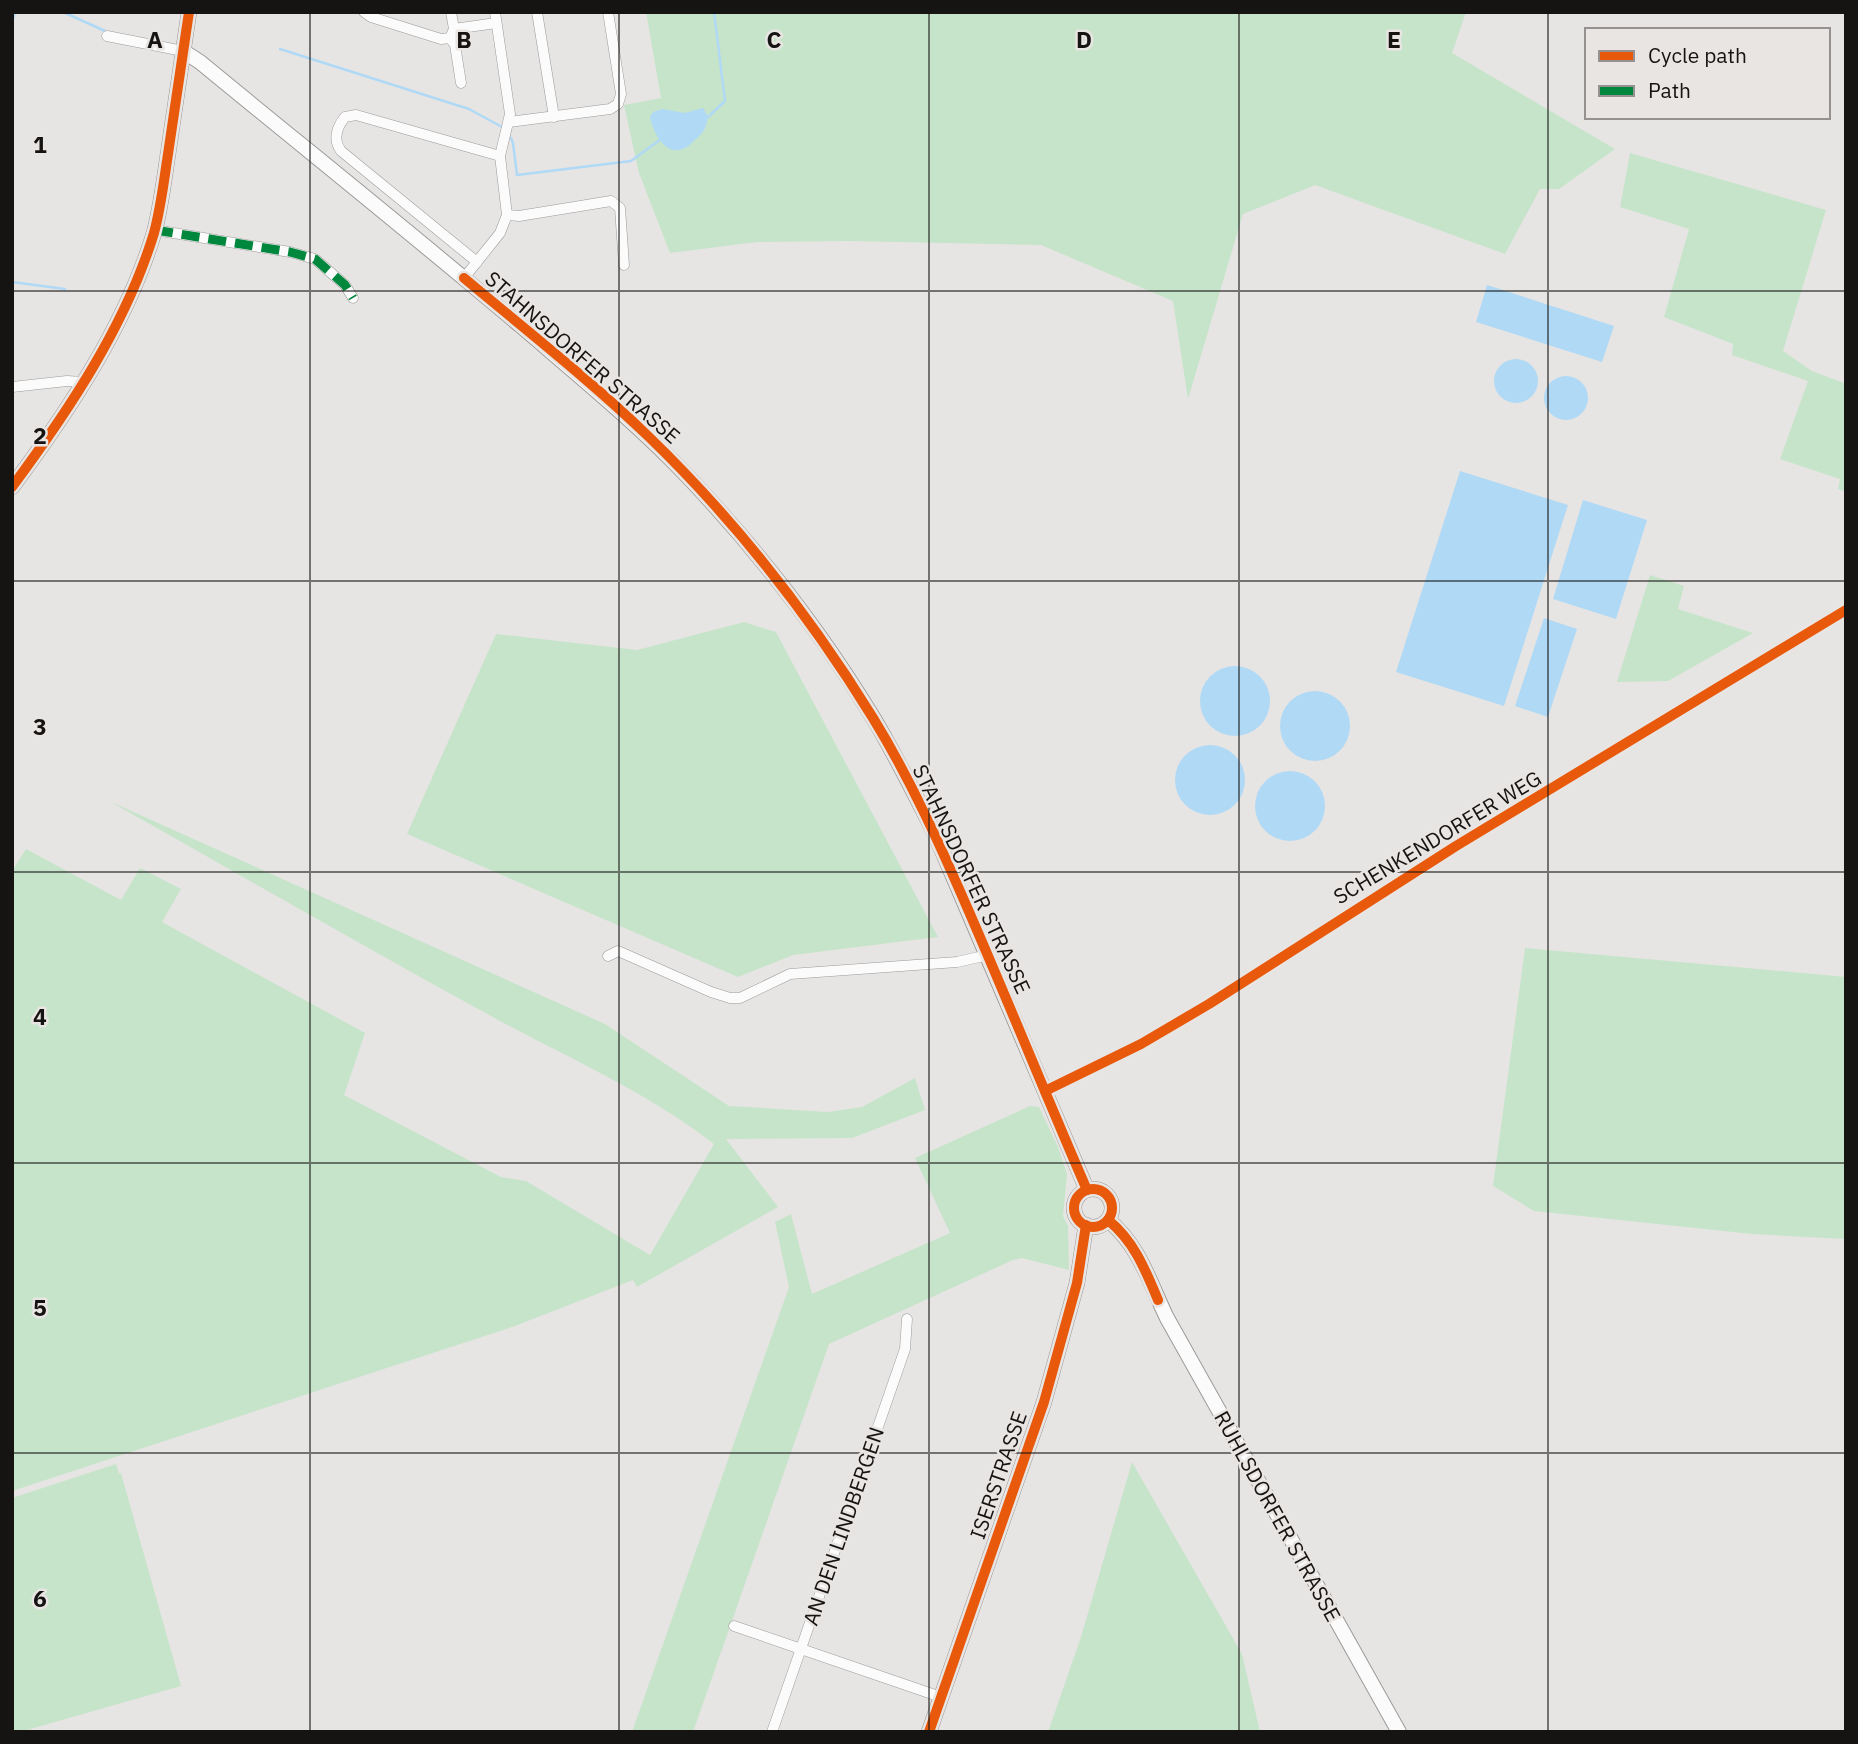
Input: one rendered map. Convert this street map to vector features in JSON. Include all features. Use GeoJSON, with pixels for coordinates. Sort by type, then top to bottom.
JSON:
{"type":"FeatureCollection","features":[{"type":"Feature","properties":{"kind":"street"},"geometry":{"type":"LineString","coordinates":[[12,487],[83,382],[127,302],[141,270],[155,230],[162,198],[188,12]]}},
{"type":"Feature","properties":{"kind":"street"},"geometry":{"type":"LineString","coordinates":[[364,12],[371,18],[441,39],[496,18],[510,114],[500,156],[507,215],[500,233],[464,278]]}},
{"type":"Feature","properties":{"kind":"street"},"geometry":{"type":"LineString","coordinates":[[451,12],[461,83]]}},
{"type":"Feature","properties":{"kind":"street"},"geometry":{"type":"LineString","coordinates":[[537,12],[554,117]]}},
{"type":"Feature","properties":{"kind":"street"},"geometry":{"type":"LineString","coordinates":[[509,122],[610,109],[618,104],[621,94],[608,12]]}},
{"type":"Feature","properties":{"kind":"street"},"geometry":{"type":"LineString","coordinates":[[107,36],[183,51]]}},
{"type":"Feature","properties":{"kind":"street","name":"STAHNSDORFER STRASSE"},"geometry":{"type":"LineString","coordinates":[[183,51],[201,62],[608,400],[648,436],[740,535],[804,616],[874,719],[907,778],[935,834],[988,955],[1087,1190]]}},
{"type":"Feature","properties":{"kind":"street"},"geometry":{"type":"LineString","coordinates":[[477,262],[341,151],[336,144],[336,135],[345,117],[356,115],[500,156]]}},
{"type":"Feature","properties":{"kind":"street"},"geometry":{"type":"LineString","coordinates":[[507,215],[519,216],[611,201],[617,203],[620,208],[624,265]]}},
{"type":"Feature","properties":{"kind":"street"},"geometry":{"type":"LineString","coordinates":[[155,230],[290,252],[315,259],[345,285],[353,299]]}},
{"type":"Feature","properties":{"kind":"street"},"geometry":{"type":"LineString","coordinates":[[12,387],[67,381],[83,382]]}},
{"type":"Feature","properties":{"kind":"street","name":"SCHENKENDORFER WEG"},"geometry":{"type":"LineString","coordinates":[[1045,1091],[1141,1044],[1209,1004],[1275,959],[1456,846],[1846,610]]}},
{"type":"Feature","properties":{"kind":"street"},"geometry":{"type":"LineString","coordinates":[[608,956],[618,951],[711,992],[740,998],[790,974],[957,962],[988,955]]}},
{"type":"Feature","properties":{"kind":"street"},"geometry":{"type":"LineString","coordinates":[[1098,1189],[1107,1195],[1112,1205],[1108,1220],[1098,1226],[1086,1225],[1077,1218],[1074,1207],[1078,1196],[1087,1190],[1098,1189]]}},
{"type":"Feature","properties":{"kind":"street","name":"RUHLSDORFER STRASSE"},"geometry":{"type":"LineString","coordinates":[[1108,1220],[1121,1230],[1136,1251],[1158,1300],[1399,1732]]}},
{"type":"Feature","properties":{"kind":"street","name":"ISERSTRASSE"},"geometry":{"type":"LineString","coordinates":[[929,1732],[1044,1402],[1077,1283],[1086,1225]]}},
{"type":"Feature","properties":{"kind":"street","name":"AN DEN LINDBERGEN"},"geometry":{"type":"LineString","coordinates":[[772,1732],[905,1349],[907,1319]]}},
{"type":"Feature","properties":{"kind":"street"},"geometry":{"type":"LineString","coordinates":[[734,1626],[941,1696]]}},
{"type":"Feature","properties":{"kind":"green space"},"geometry":{"type":"Polygon","coordinates":[[[646,12],[1466,12],[1452,53],[1615,149],[1559,189],[1540,189],[1505,254],[1315,185],[1243,214],[1188,399],[1173,301],[1041,245],[757,242],[670,253],[639,173],[624,105],[661,98],[646,12]]]}},
{"type":"Feature","properties":{"kind":"green space"},"geometry":{"type":"Polygon","coordinates":[[[1630,153],[1826,210],[1783,351],[1812,371],[1846,384],[1846,492],[1838,489],[1840,479],[1780,459],[1808,381],[1732,355],[1733,344],[1664,317],[1689,229],[1620,207],[1630,153]]]}},
{"type":"Feature","properties":{"kind":"green space"},"geometry":{"type":"Polygon","coordinates":[[[1650,575],[1684,586],[1678,609],[1753,633],[1668,681],[1617,682],[1650,575]]]}},
{"type":"Feature","properties":{"kind":"green space"},"geometry":{"type":"Polygon","coordinates":[[[744,622],[776,632],[938,937],[793,955],[738,977],[407,834],[496,634],[637,650],[744,622]]]}},
{"type":"Feature","properties":{"kind":"green space"},"geometry":{"type":"Polygon","coordinates":[[[109,801],[605,1024],[729,1106],[828,1112],[862,1107],[915,1078],[925,1110],[852,1138],[726,1139],[778,1207],[637,1287],[633,1280],[515,1326],[12,1491],[12,871],[26,849],[121,900],[140,868],[181,889],[162,922],[365,1033],[344,1095],[501,1177],[526,1181],[650,1255],[714,1144],[633,1091],[441,989],[109,801]]]}},
{"type":"Feature","properties":{"kind":"green space"},"geometry":{"type":"Polygon","coordinates":[[[1525,948],[1846,977],[1846,1239],[1752,1234],[1534,1211],[1493,1186],[1525,948]]]}},
{"type":"Feature","properties":{"kind":"green space"},"geometry":{"type":"Polygon","coordinates":[[[1030,1106],[1039,1107],[1058,1147],[1067,1174],[1063,1216],[1068,1226],[1069,1270],[1022,1258],[1013,1260],[829,1344],[693,1732],[632,1732],[789,1287],[775,1222],[791,1214],[812,1294],[950,1233],[915,1158],[1030,1106]]]}},
{"type":"Feature","properties":{"kind":"green space"},"geometry":{"type":"Polygon","coordinates":[[[1132,1462],[1242,1654],[1260,1732],[1048,1732],[1081,1637],[1132,1462]]]}},
{"type":"Feature","properties":{"kind":"green space"},"geometry":{"type":"Polygon","coordinates":[[[116,1464],[119,1474],[121,1473],[181,1686],[20,1732],[12,1732],[12,1498],[116,1464]]]}},
{"type":"Feature","properties":{"kind":"water"},"geometry":{"type":"Polygon","coordinates":[[[703,108],[708,117],[706,126],[691,144],[676,150],[670,149],[659,139],[650,117],[653,112],[662,109],[685,113],[703,108]]]}},
{"type":"Feature","properties":{"kind":"water"},"geometry":{"type":"Polygon","coordinates":[[[1487,285],[1614,326],[1602,362],[1476,322],[1487,285]]]}},
{"type":"Feature","properties":{"kind":"water"},"geometry":{"type":"Polygon","coordinates":[[[1516,359],[1525,360],[1532,365],[1537,372],[1537,390],[1532,397],[1525,402],[1516,403],[1507,402],[1500,397],[1495,390],[1494,381],[1495,372],[1500,365],[1507,360],[1516,359]]]}},
{"type":"Feature","properties":{"kind":"water"},"geometry":{"type":"Polygon","coordinates":[[[1566,376],[1575,377],[1582,382],[1587,389],[1587,407],[1582,414],[1575,419],[1566,420],[1557,419],[1550,414],[1545,407],[1544,398],[1545,389],[1550,382],[1557,377],[1566,376]]]}},
{"type":"Feature","properties":{"kind":"water"},"geometry":{"type":"Polygon","coordinates":[[[1460,471],[1568,505],[1504,706],[1396,672],[1460,471]]]}},
{"type":"Feature","properties":{"kind":"water"},"geometry":{"type":"Polygon","coordinates":[[[1583,500],[1647,520],[1616,619],[1553,599],[1583,500]]]}},
{"type":"Feature","properties":{"kind":"water"},"geometry":{"type":"Polygon","coordinates":[[[1544,618],[1577,629],[1548,717],[1515,706],[1544,618]]]}},
{"type":"Feature","properties":{"kind":"water"},"geometry":{"type":"Polygon","coordinates":[[[1235,666],[1260,676],[1270,701],[1260,726],[1235,736],[1210,726],[1200,701],[1210,676],[1235,666]]]}},
{"type":"Feature","properties":{"kind":"water"},"geometry":{"type":"Polygon","coordinates":[[[1315,691],[1340,701],[1350,726],[1340,751],[1315,761],[1290,751],[1280,726],[1290,701],[1315,691]]]}},
{"type":"Feature","properties":{"kind":"water"},"geometry":{"type":"Polygon","coordinates":[[[1210,745],[1235,755],[1245,780],[1235,805],[1210,815],[1185,805],[1175,780],[1185,755],[1210,745]]]}},
{"type":"Feature","properties":{"kind":"water"},"geometry":{"type":"Polygon","coordinates":[[[1290,771],[1315,781],[1325,806],[1315,831],[1290,841],[1265,831],[1255,806],[1265,781],[1290,771]]]}},
{"type":"Feature","properties":{"kind":"waterway"},"geometry":{"type":"LineString","coordinates":[[12,23],[15,12]]}},
{"type":"Feature","properties":{"kind":"waterway"},"geometry":{"type":"LineString","coordinates":[[63,12],[105,31]]}},
{"type":"Feature","properties":{"kind":"waterway"},"geometry":{"type":"LineString","coordinates":[[708,117],[725,101],[714,12]]}},
{"type":"Feature","properties":{"kind":"waterway"},"geometry":{"type":"LineString","coordinates":[[280,49],[469,109],[502,127]]}},
{"type":"Feature","properties":{"kind":"waterway"},"geometry":{"type":"LineString","coordinates":[[511,138],[517,175],[631,161],[661,139]]}},
{"type":"Feature","properties":{"kind":"waterway"},"geometry":{"type":"LineString","coordinates":[[12,282],[65,289]]}},
{"type":"Feature","properties":{"kind":"marked path"},"geometry":{"type":"LineString","coordinates":[[155,230],[290,252],[315,259],[345,285],[353,298]]}},
{"type":"Feature","properties":{"kind":"cycle path"},"geometry":{"type":"LineString","coordinates":[[12,487],[94,366],[128,301],[142,267],[154,233],[160,203],[189,12]]}},
{"type":"Feature","properties":{"kind":"cycle path"},"geometry":{"type":"LineString","coordinates":[[464,278],[604,395],[680,468],[769,570],[849,680],[900,765],[925,814],[1087,1190]]}},
{"type":"Feature","properties":{"kind":"cycle path"},"geometry":{"type":"LineString","coordinates":[[1045,1091],[1141,1044],[1209,1004],[1456,846],[1846,610]]}},
{"type":"Feature","properties":{"kind":"cycle path"},"geometry":{"type":"LineString","coordinates":[[1093,1189],[1106,1195],[1112,1208],[1106,1221],[1093,1227],[1080,1221],[1074,1208],[1080,1195],[1093,1189]]}},
{"type":"Feature","properties":{"kind":"cycle path"},"geometry":{"type":"LineString","coordinates":[[1108,1220],[1132,1246],[1158,1300]]}},
{"type":"Feature","properties":{"kind":"cycle path"},"geometry":{"type":"LineString","coordinates":[[929,1732],[1044,1402],[1077,1283],[1086,1225]]}}]}
